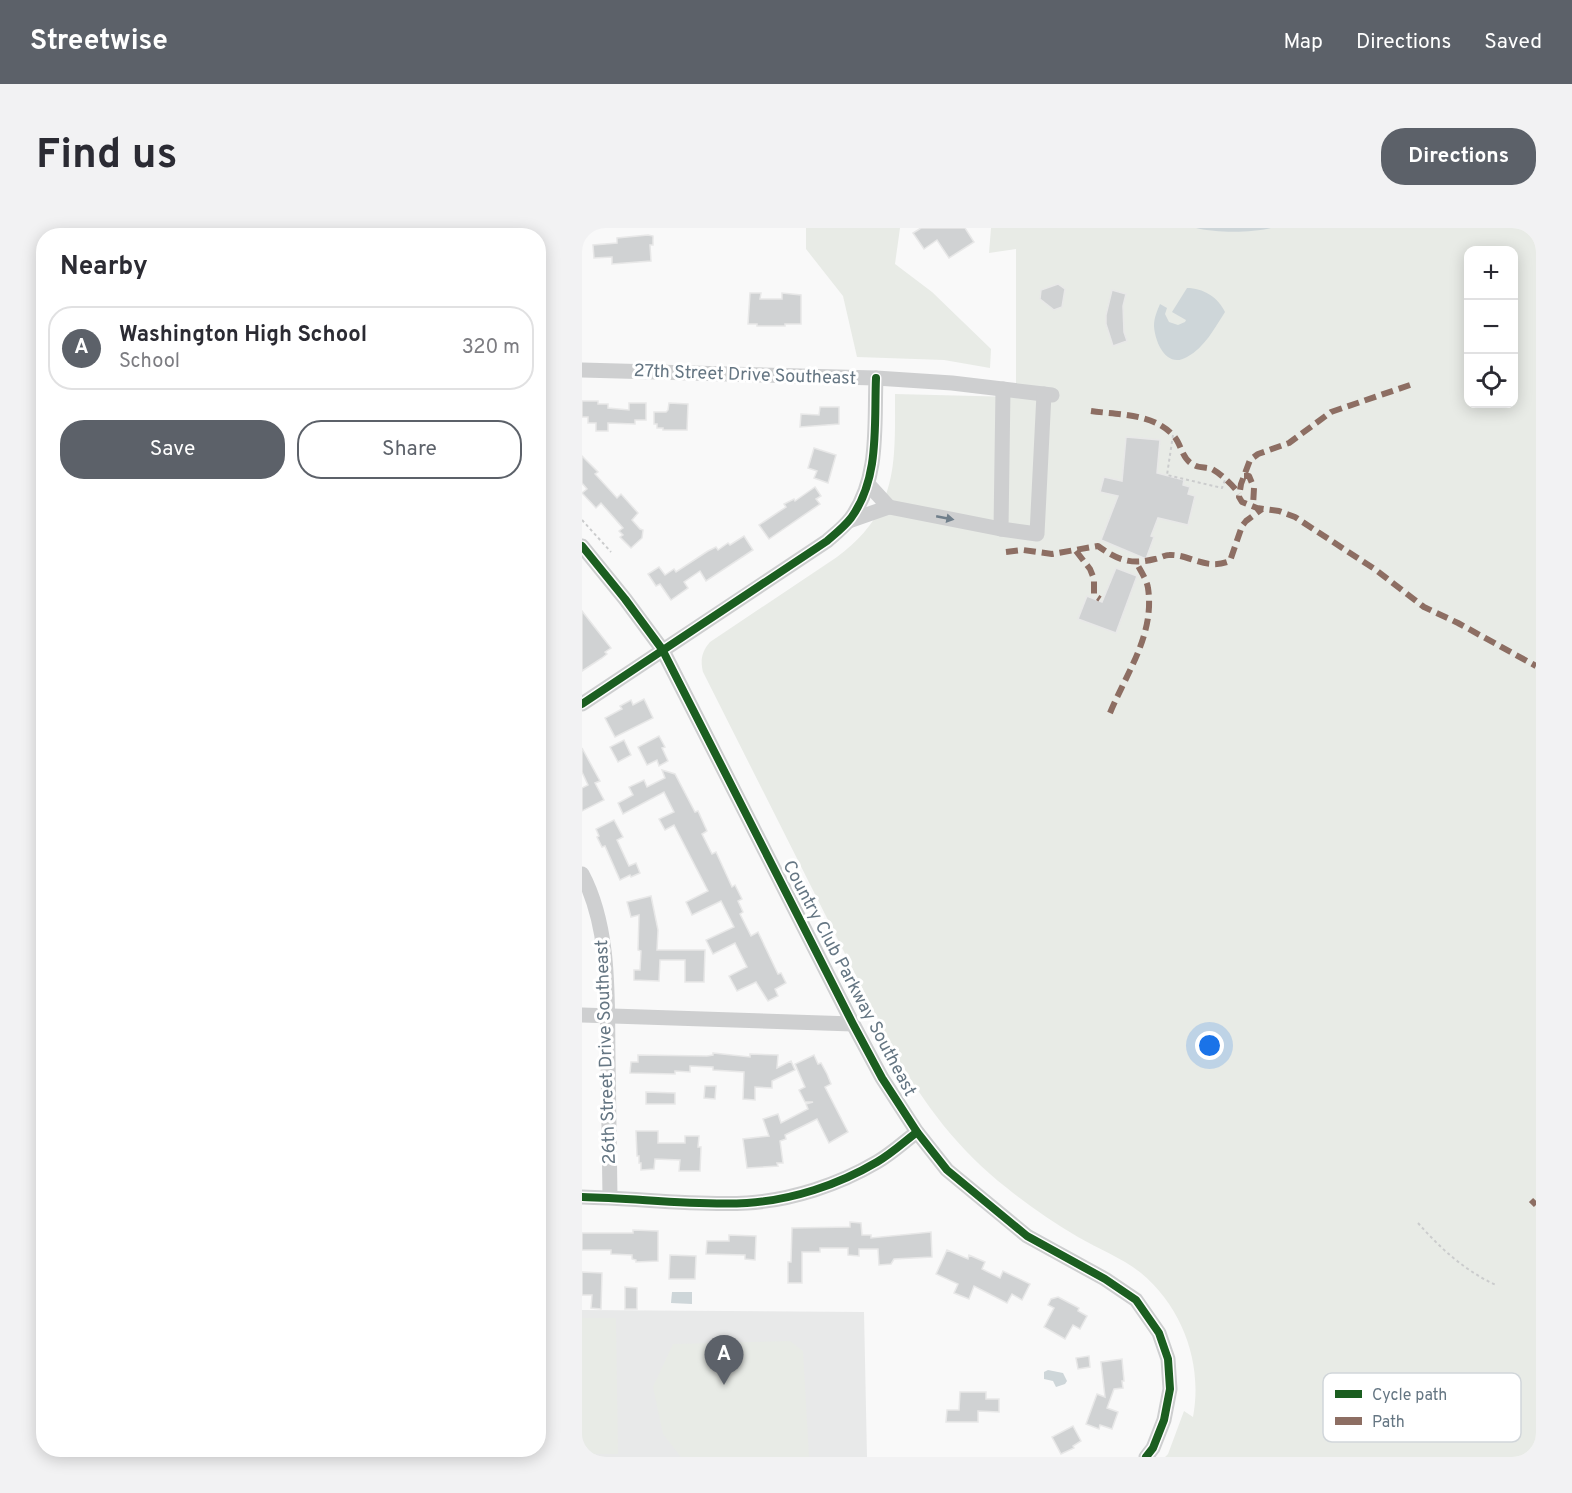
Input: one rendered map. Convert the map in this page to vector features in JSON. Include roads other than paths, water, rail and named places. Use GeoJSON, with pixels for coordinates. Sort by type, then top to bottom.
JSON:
{"type":"FeatureCollection","features":[{"type":"Feature","properties":{"kind":"street","name":"27th Street Drive Southeast"},"geometry":{"type":"LineString","coordinates":[[582,370],[876,378],[1048,394],[1037,534],[1001,529]]}},
{"type":"Feature","properties":{"kind":"street"},"geometry":{"type":"LineString","coordinates":[[582,704],[827,541],[849,520],[860,504],[868,484],[874,450],[876,378]]}},
{"type":"Feature","properties":{"kind":"street"},"geometry":{"type":"LineString","coordinates":[[849,520],[889,507],[1001,529],[1003,389]]}},
{"type":"Feature","properties":{"kind":"street"},"geometry":{"type":"LineString","coordinates":[[868,484],[889,507]]}},
{"type":"Feature","properties":{"kind":"street","name":"Country Club Parkway Southeast"},"geometry":{"type":"LineString","coordinates":[[582,546],[626,599],[662,649],[853,1024],[882,1078],[917,1132],[947,1170],[981,1200],[1027,1236],[1105,1279],[1136,1300],[1159,1333],[1168,1359],[1170,1389],[1164,1420],[1153,1448],[1146,1457]]}},
{"type":"Feature","properties":{"kind":"street","name":"26th Street Drive Southeast"},"geometry":{"type":"LineString","coordinates":[[582,874],[596,910],[603,948],[607,1016],[610,1197]]}},
{"type":"Feature","properties":{"kind":"street"},"geometry":{"type":"LineString","coordinates":[[582,1015],[853,1024]]}},
{"type":"Feature","properties":{"kind":"street"},"geometry":{"type":"LineString","coordinates":[[582,1197],[748,1203],[789,1196],[832,1184],[856,1174],[880,1161],[917,1132]]}},
{"type":"Feature","properties":{"kind":"place","name":"Washington High School"},"geometry":{"type":"Point","coordinates":[724,1385]}}]}
